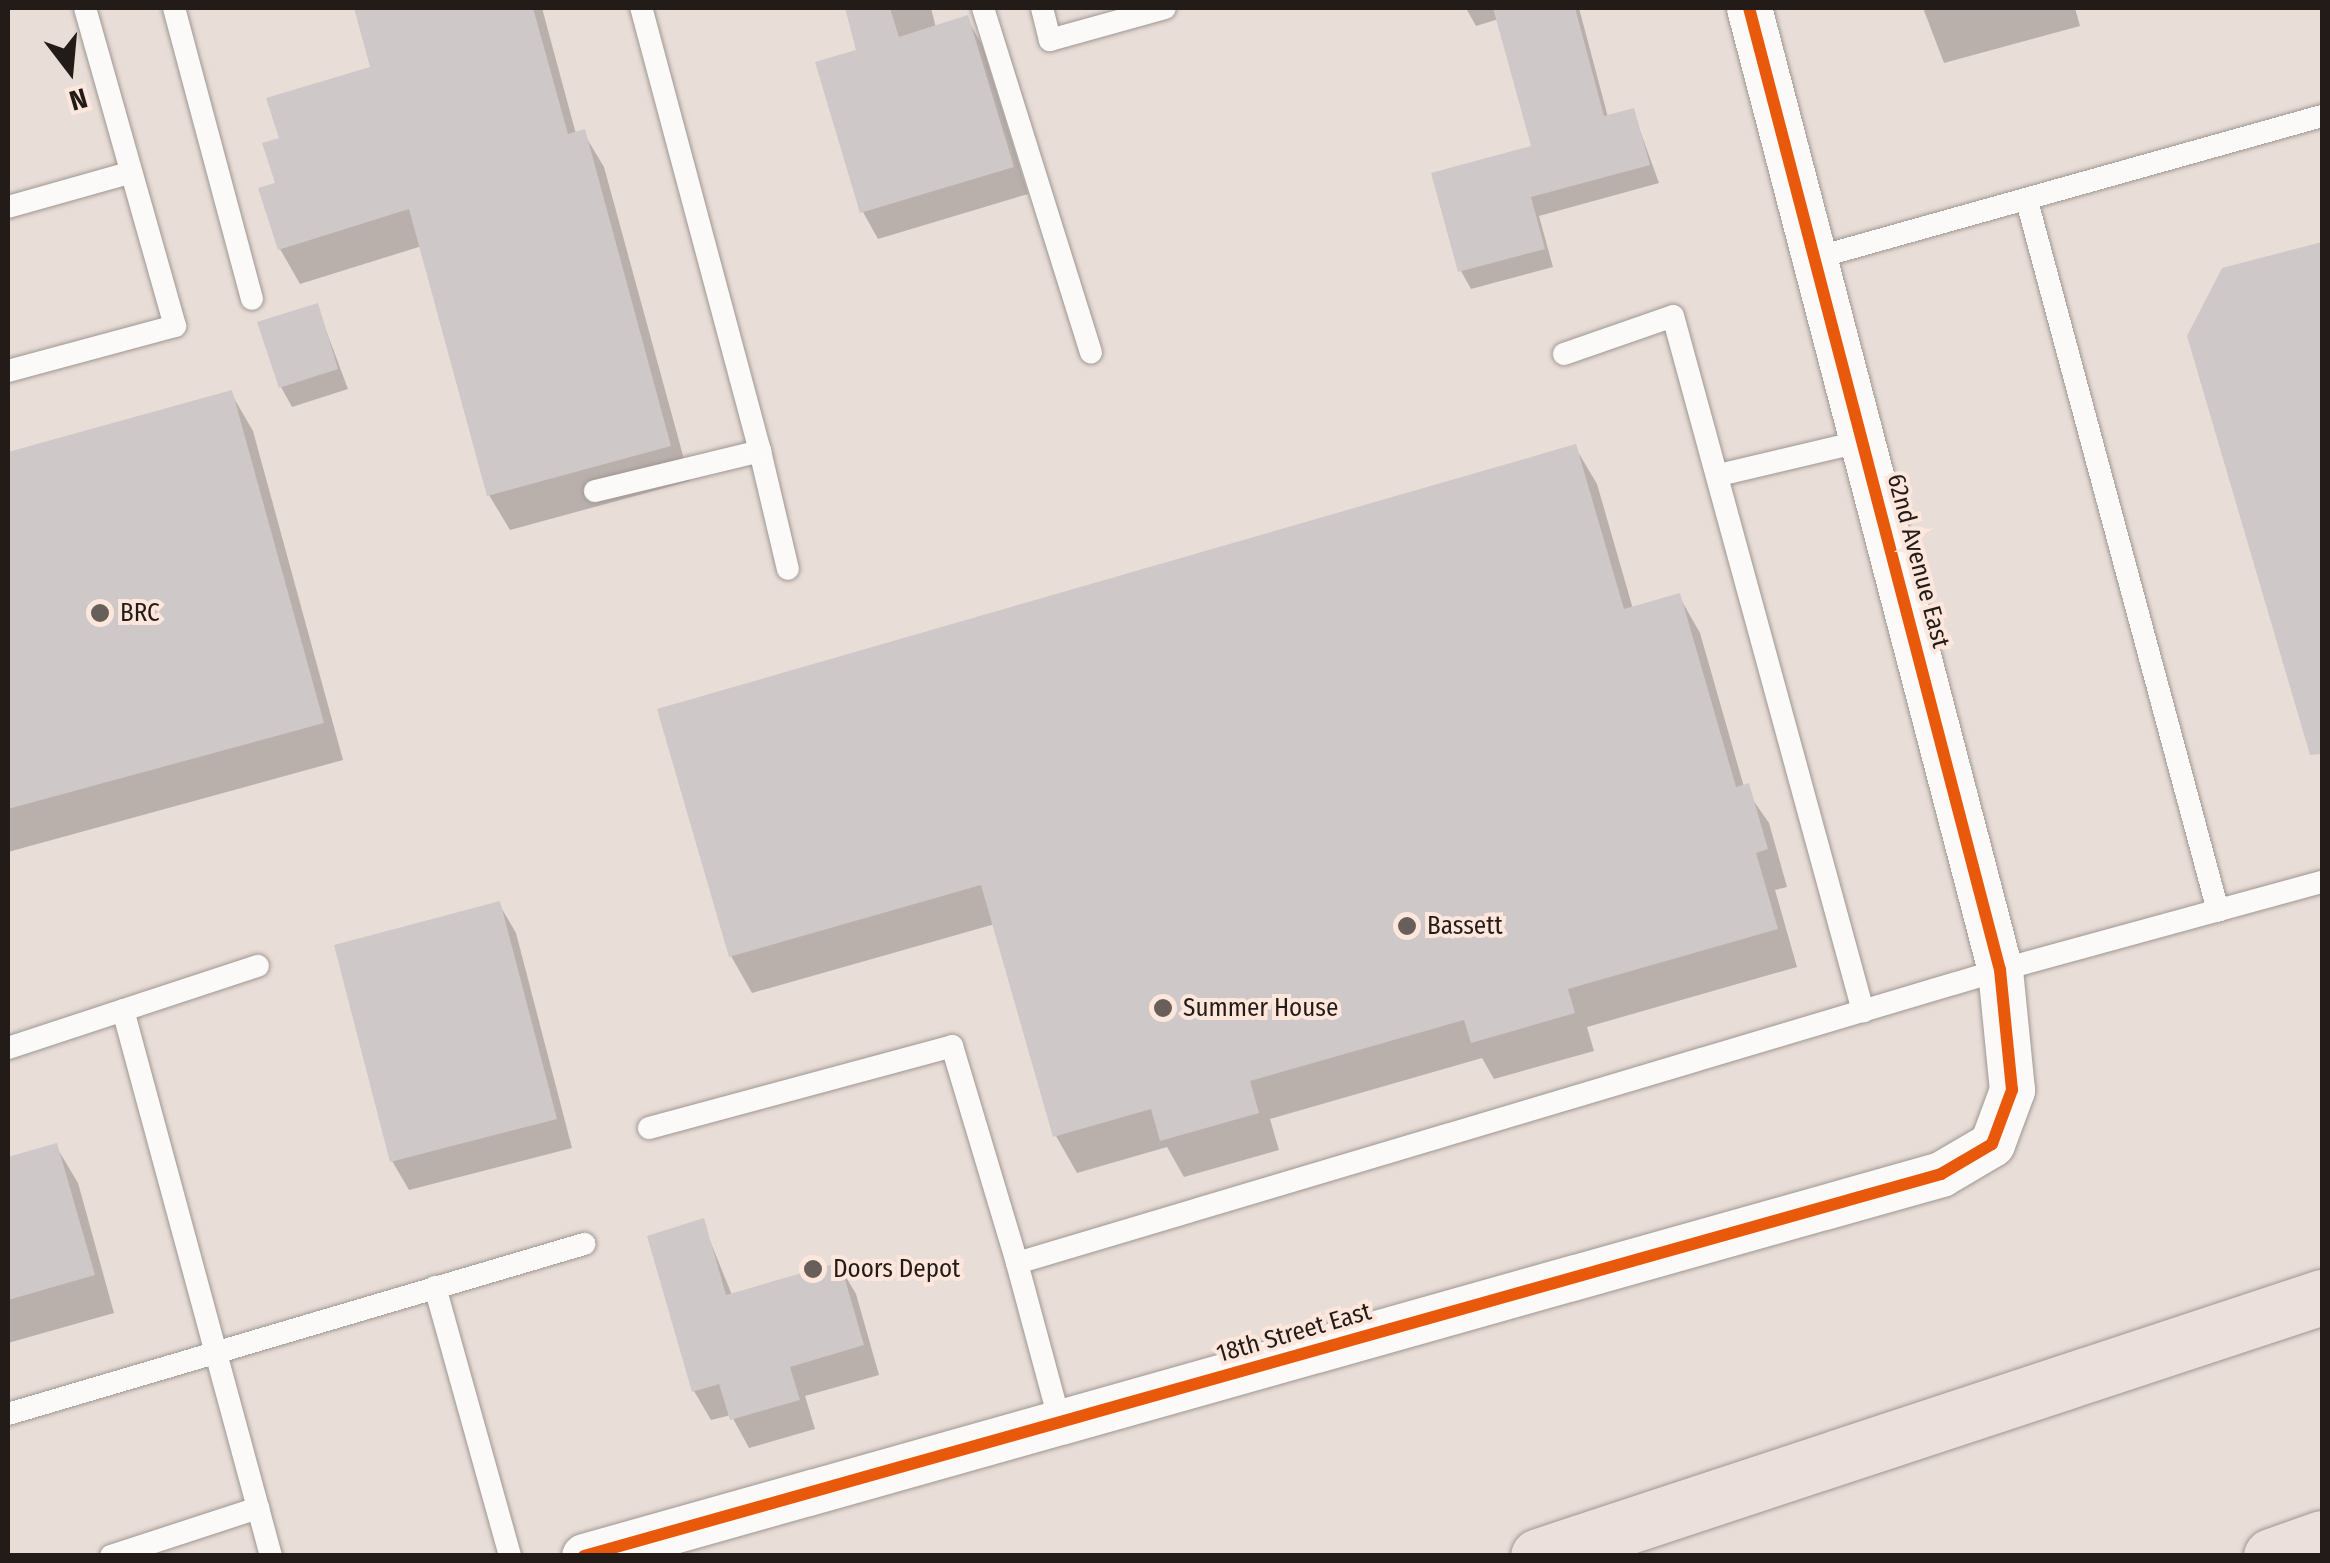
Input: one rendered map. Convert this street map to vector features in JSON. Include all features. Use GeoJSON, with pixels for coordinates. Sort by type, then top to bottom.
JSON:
{"type":"FeatureCollection","features":[{"type":"Feature","properties":{"kind":"highway"},"geometry":{"type":"LineString","coordinates":[[1538,1556],[2322,1297]]}},
{"type":"Feature","properties":{"kind":"highway"},"geometry":{"type":"LineString","coordinates":[[2271,1556],[2322,1538]]}},
{"type":"Feature","properties":{"kind":"street","name":"62nd Avenue East"},"geometry":{"type":"LineString","coordinates":[[1749,8],[2000,970],[2013,1058],[2002,1129]]}},
{"type":"Feature","properties":{"kind":"street","name":"18th Street East"},"geometry":{"type":"LineString","coordinates":[[584,1556],[1941,1174],[1981,1154],[2002,1129]]}},
{"type":"Feature","properties":{"kind":"lane"},"geometry":{"type":"LineString","coordinates":[[8,372],[175,326],[85,8]]}},
{"type":"Feature","properties":{"kind":"lane"},"geometry":{"type":"LineString","coordinates":[[174,8],[252,299]]}},
{"type":"Feature","properties":{"kind":"lane"},"geometry":{"type":"LineString","coordinates":[[641,8],[788,569]]}},
{"type":"Feature","properties":{"kind":"lane"},"geometry":{"type":"LineString","coordinates":[[983,8],[1090,352]]}},
{"type":"Feature","properties":{"kind":"lane"},"geometry":{"type":"LineString","coordinates":[[1042,8],[1050,40],[1165,8]]}},
{"type":"Feature","properties":{"kind":"lane"},"geometry":{"type":"LineString","coordinates":[[1815,258],[2322,116]]}},
{"type":"Feature","properties":{"kind":"lane"},"geometry":{"type":"LineString","coordinates":[[8,207],[129,173]]}},
{"type":"Feature","properties":{"kind":"lane"},"geometry":{"type":"LineString","coordinates":[[2026,201],[2218,910]]}},
{"type":"Feature","properties":{"kind":"lane"},"geometry":{"type":"LineString","coordinates":[[1564,354],[1673,316],[1863,1011]]}},
{"type":"Feature","properties":{"kind":"lane"},"geometry":{"type":"LineString","coordinates":[[1719,475],[1864,440]]}},
{"type":"Feature","properties":{"kind":"lane"},"geometry":{"type":"LineString","coordinates":[[596,490],[760,451]]}},
{"type":"Feature","properties":{"kind":"lane"},"geometry":{"type":"LineString","coordinates":[[1017,1263],[2000,970],[2322,882]]}},
{"type":"Feature","properties":{"kind":"lane"},"geometry":{"type":"LineString","coordinates":[[8,1048],[258,966]]}},
{"type":"Feature","properties":{"kind":"lane"},"geometry":{"type":"LineString","coordinates":[[123,1010],[271,1556]]}},
{"type":"Feature","properties":{"kind":"lane"},"geometry":{"type":"LineString","coordinates":[[648,1128],[952,1046],[1060,1422]]}},
{"type":"Feature","properties":{"kind":"lane"},"geometry":{"type":"LineString","coordinates":[[8,1414],[584,1244]]}},
{"type":"Feature","properties":{"kind":"lane"},"geometry":{"type":"LineString","coordinates":[[435,1287],[510,1556]]}},
{"type":"Feature","properties":{"kind":"lane"},"geometry":{"type":"LineString","coordinates":[[110,1556],[258,1508]]}},
{"type":"Feature","properties":{"kind":"building"},"geometry":{"type":"Polygon","coordinates":[[[354,8],[533,8],[568,134],[585,129],[671,446],[487,496],[409,209],[278,250],[258,188],[275,183],[262,143],[279,138],[266,98],[370,67],[354,8]]]}},
{"type":"Feature","properties":{"kind":"building"},"geometry":{"type":"Polygon","coordinates":[[[845,8],[890,8],[899,37],[968,15],[1014,167],[860,213],[815,62],[856,50],[845,8]]]}},
{"type":"Feature","properties":{"kind":"building"},"geometry":{"type":"Polygon","coordinates":[[[1493,8],[1575,8],[1604,116],[1634,108],[1650,165],[1531,197],[1545,249],[1458,272],[1431,173],[1531,146],[1493,8]]]}},
{"type":"Feature","properties":{"kind":"building"},"geometry":{"type":"Polygon","coordinates":[[[2322,242],[2322,754],[2310,755],[2187,336],[2222,268],[2322,242]]]}},
{"type":"Feature","properties":{"kind":"building"},"geometry":{"type":"Polygon","coordinates":[[[318,303],[338,369],[279,388],[257,322],[318,303]]]}},
{"type":"Feature","properties":{"kind":"building"},"geometry":{"type":"Polygon","coordinates":[[[232,390],[324,723],[8,809],[8,452],[232,390]]]}},
{"type":"Feature","properties":{"kind":"building"},"geometry":{"type":"Polygon","coordinates":[[[1576,444],[1624,609],[1680,593],[1736,787],[1749,783],[1768,849],[1756,853],[1778,929],[1568,989],[1575,1013],[1471,1043],[1464,1020],[1250,1081],[1259,1113],[1160,1141],[1151,1109],[1053,1137],[981,885],[729,957],[657,709],[1576,444]]]}},
{"type":"Feature","properties":{"kind":"building"},"geometry":{"type":"Polygon","coordinates":[[[500,901],[557,1119],[390,1162],[334,945],[500,901]]]}},
{"type":"Feature","properties":{"kind":"building"},"geometry":{"type":"Polygon","coordinates":[[[57,1143],[95,1275],[8,1300],[8,1157],[57,1143]]]}},
{"type":"Feature","properties":{"kind":"building"},"geometry":{"type":"Polygon","coordinates":[[[704,1218],[726,1295],[840,1262],[864,1345],[790,1367],[800,1400],[730,1420],[719,1384],[692,1392],[647,1236],[704,1218]]]}},
{"type":"Feature","properties":{"kind":"cycle path"},"geometry":{"type":"LineString","coordinates":[[584,1556],[1941,1174],[1992,1144],[2012,1090],[2000,970],[1749,8]]}},
{"type":"Feature","properties":{"kind":"place","name":"BRC"},"geometry":{"type":"Point","coordinates":[100,613]}},
{"type":"Feature","properties":{"kind":"place","name":"Bassett"},"geometry":{"type":"Point","coordinates":[1407,926]}},
{"type":"Feature","properties":{"kind":"place","name":"Summer House"},"geometry":{"type":"Point","coordinates":[1163,1008]}},
{"type":"Feature","properties":{"kind":"place","name":"Doors Depot"},"geometry":{"type":"Point","coordinates":[813,1269]}}]}
